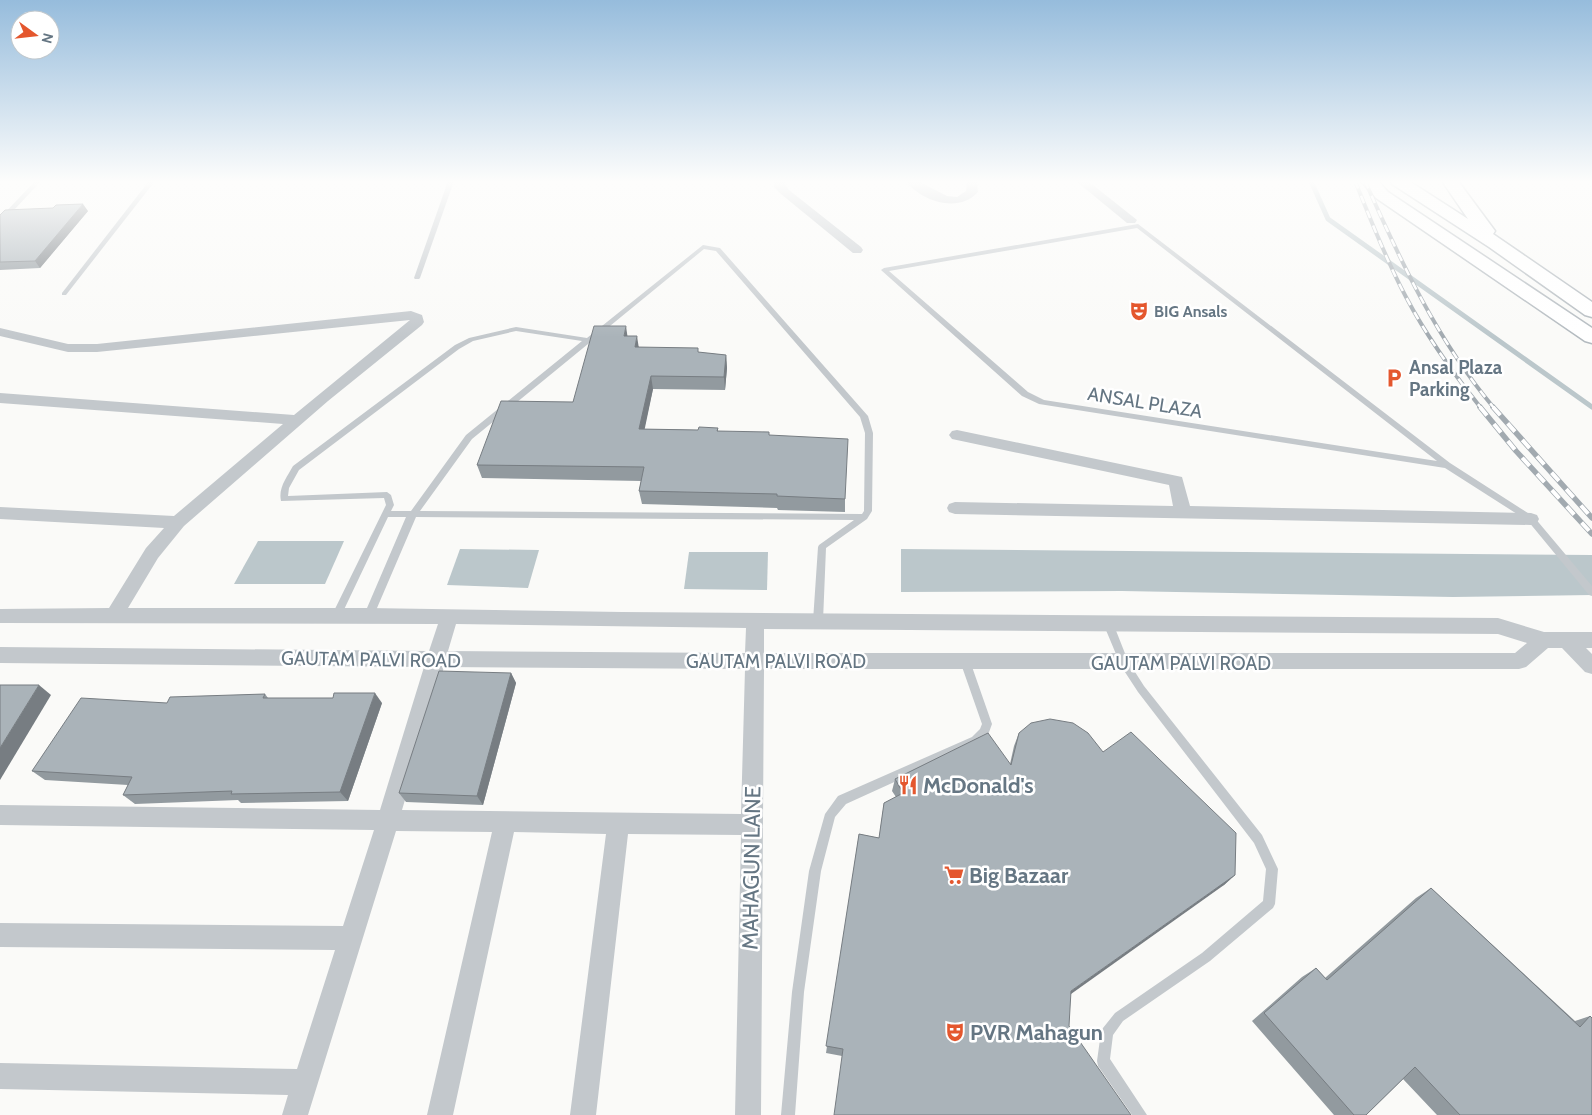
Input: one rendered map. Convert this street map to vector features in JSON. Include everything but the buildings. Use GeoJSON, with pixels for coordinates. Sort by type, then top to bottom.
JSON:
{"type":"FeatureCollection","features":[{"type":"Feature","properties":{"kind":"main road"},"geometry":{"type":"LineString","coordinates":[[1445,233],[1592,336]]}},
{"type":"Feature","properties":{"kind":"main road"},"geometry":{"type":"LineString","coordinates":[[1480,233],[1592,311]]}},
{"type":"Feature","properties":{"kind":"main road"},"geometry":{"type":"LineString","coordinates":[[1488,233],[1495,243]]}},
{"type":"Feature","properties":{"kind":"street"},"geometry":{"type":"LineString","coordinates":[[836,233],[857,250]]}},
{"type":"Feature","properties":{"kind":"street"},"geometry":{"type":"LineString","coordinates":[[0,332],[68,348],[97,348],[411,315],[417,318],[417,322],[178,522],[152,553],[113,617]]}},
{"type":"Feature","properties":{"kind":"street"},"geometry":{"type":"LineString","coordinates":[[0,398],[299,420]]}},
{"type":"Feature","properties":{"kind":"street"},"geometry":{"type":"LineString","coordinates":[[957,435],[1176,481],[1184,513]]}},
{"type":"Feature","properties":{"kind":"street"},"geometry":{"type":"LineString","coordinates":[[955,508],[1531,519]]}},
{"type":"Feature","properties":{"kind":"street"},"geometry":{"type":"LineString","coordinates":[[0,513],[178,522]]}},
{"type":"Feature","properties":{"kind":"street","name":"GAUTAM PALVI ROAD"},"geometry":{"type":"LineString","coordinates":[[0,616],[370,615],[818,622],[1498,626],[1544,640],[1592,640]]}},
{"type":"Feature","properties":{"kind":"street"},"geometry":{"type":"LineString","coordinates":[[295,1115],[388,820],[449,617]]}},
{"type":"Feature","properties":{"kind":"street","name":"MAHAGUN LANE"},"geometry":{"type":"LineString","coordinates":[[748,1115],[755,621]]}},
{"type":"Feature","properties":{"kind":"street","name":"GAUTAM PALVI ROAD"},"geometry":{"type":"LineString","coordinates":[[0,655],[1124,663],[1518,661],[1544,640]]}},
{"type":"Feature","properties":{"kind":"street"},"geometry":{"type":"LineString","coordinates":[[1566,640],[1592,666]]}},
{"type":"Feature","properties":{"kind":"street"},"geometry":{"type":"LineString","coordinates":[[0,815],[751,825]]}},
{"type":"Feature","properties":{"kind":"street"},"geometry":{"type":"LineString","coordinates":[[440,1115],[504,822]]}},
{"type":"Feature","properties":{"kind":"street"},"geometry":{"type":"LineString","coordinates":[[583,1115],[618,823]]}},
{"type":"Feature","properties":{"kind":"street"},"geometry":{"type":"LineString","coordinates":[[0,935],[351,938]]}},
{"type":"Feature","properties":{"kind":"street"},"geometry":{"type":"LineString","coordinates":[[0,1076],[306,1082]]}},
{"type":"Feature","properties":{"kind":"lane"},"geometry":{"type":"LineString","coordinates":[[64,294],[111,233]]}},
{"type":"Feature","properties":{"kind":"lane"},"geometry":{"type":"LineString","coordinates":[[417,278],[433,233]]}},
{"type":"Feature","properties":{"kind":"lane","name":"ANSAL PLAZA"},"geometry":{"type":"LineString","coordinates":[[1097,233],[884,270],[1025,394],[1042,402],[1447,465]]}},
{"type":"Feature","properties":{"kind":"lane","name":"ANSAL PLAZA"},"geometry":{"type":"LineString","coordinates":[[1147,233],[1447,465]]}},
{"type":"Feature","properties":{"kind":"lane"},"geometry":{"type":"LineString","coordinates":[[370,615],[412,515],[469,437],[703,247],[718,249],[864,416],[869,433],[870,448],[868,511],[864,517],[822,547],[818,622]]}},
{"type":"Feature","properties":{"kind":"lane"},"geometry":{"type":"LineString","coordinates":[[338,615],[390,505],[387,495],[284,499],[285,488],[296,468],[457,347],[471,339],[516,329],[588,340]]}},
{"type":"Feature","properties":{"kind":"lane"},"geometry":{"type":"LineString","coordinates":[[1447,465],[1531,519],[1592,592]]}},
{"type":"Feature","properties":{"kind":"lane"},"geometry":{"type":"LineString","coordinates":[[386,514],[864,517]]}},
{"type":"Feature","properties":{"kind":"lane"},"geometry":{"type":"LineString","coordinates":[[1108,623],[1124,663],[1140,688],[1258,839],[1272,869],[1269,904],[1206,957],[1119,1017],[1107,1032],[1104,1061],[1140,1115]]}},
{"type":"Feature","properties":{"kind":"lane"},"geometry":{"type":"LineString","coordinates":[[788,1115],[798,992],[815,871],[830,814],[842,800],[976,740],[984,732],[987,724],[965,661]]}},
{"type":"Feature","properties":{"kind":"shaded area"},"geometry":{"type":"Polygon","coordinates":[[[258,541],[344,541],[325,584],[234,584],[258,541]]]}},
{"type":"Feature","properties":{"kind":"shaded area"},"geometry":{"type":"Polygon","coordinates":[[[460,549],[539,550],[528,588],[447,585],[460,549]]]}},
{"type":"Feature","properties":{"kind":"shaded area"},"geometry":{"type":"Polygon","coordinates":[[[901,549],[1592,555],[1592,595],[1453,597],[1122,591],[901,592],[901,549]]]}},
{"type":"Feature","properties":{"kind":"shaded area"},"geometry":{"type":"Polygon","coordinates":[[[689,552],[768,552],[767,590],[684,589],[689,552]]]}},
{"type":"Feature","properties":{"kind":"waterway"},"geometry":{"type":"LineString","coordinates":[[1348,233],[1592,407]]}},
{"type":"Feature","properties":{"kind":"railway"},"geometry":{"type":"LineString","coordinates":[[1376,233],[1414,312],[1460,382],[1481,408]]}},
{"type":"Feature","properties":{"kind":"railway"},"geometry":{"type":"LineString","coordinates":[[1388,233],[1438,328],[1455,355],[1494,408]]}},
{"type":"Feature","properties":{"kind":"railway"},"geometry":{"type":"LineString","coordinates":[[1480,407],[1516,451],[1592,534]]}},
{"type":"Feature","properties":{"kind":"railway"},"geometry":{"type":"LineString","coordinates":[[1493,407],[1592,518]]}},
{"type":"Feature","properties":{"kind":"place","name":"BIG Ansals"},"geometry":{"type":"Point","coordinates":[1139,311]}},
{"type":"Feature","properties":{"kind":"place","name":"Ansal Plaza Parking"},"geometry":{"type":"Point","coordinates":[1394,378]}},
{"type":"Feature","properties":{"kind":"place","name":"McDonald's"},"geometry":{"type":"Point","coordinates":[908,785]}},
{"type":"Feature","properties":{"kind":"place","name":"Big Bazaar"},"geometry":{"type":"Point","coordinates":[954,875]}},
{"type":"Feature","properties":{"kind":"place","name":"PVR Mahagun"},"geometry":{"type":"Point","coordinates":[955,1032]}}]}
